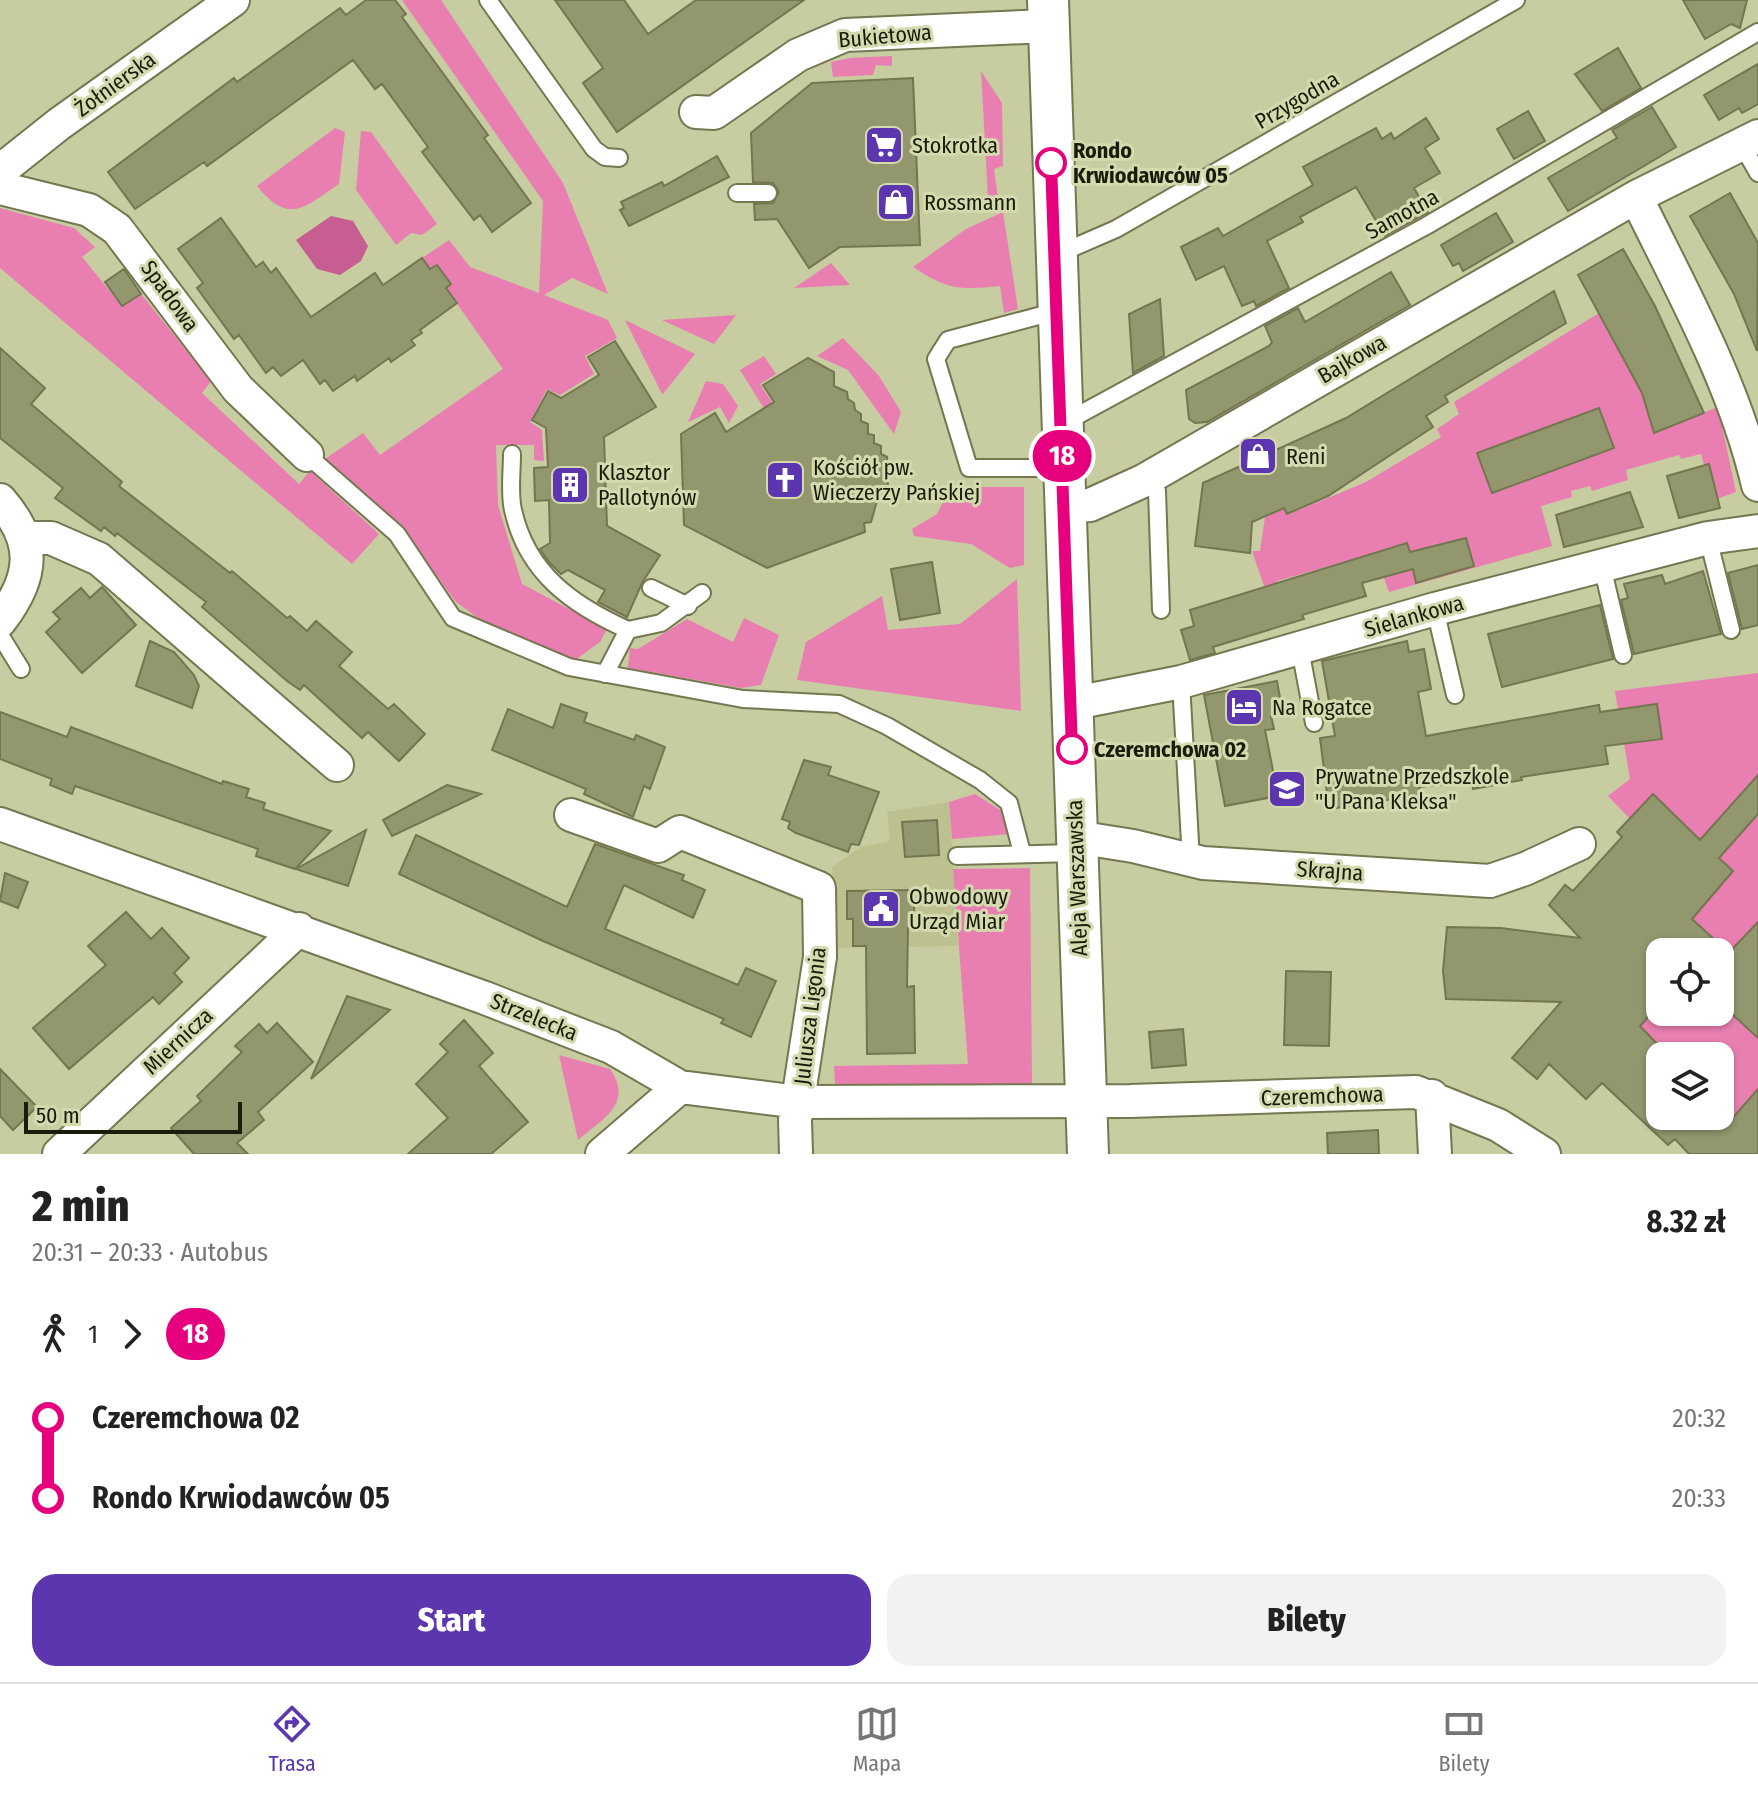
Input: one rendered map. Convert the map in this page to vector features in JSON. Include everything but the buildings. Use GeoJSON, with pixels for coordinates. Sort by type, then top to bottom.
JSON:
{"type":"FeatureCollection","features":[{"type":"Feature","properties":{"kind":"street","name":"Żołnierska"},"geometry":{"type":"LineString","coordinates":[[0,171],[59,124],[233,0]]}},
{"type":"Feature","properties":{"kind":"street","name":"Aleja Warszawska"},"geometry":{"type":"LineString","coordinates":[[1046,9],[1088,1154]]}},
{"type":"Feature","properties":{"kind":"street","name":"Bukietowa"},"geometry":{"type":"LineString","coordinates":[[696,112],[714,113],[798,55],[845,35],[1046,9]]}},
{"type":"Feature","properties":{"kind":"street","name":"Bajkowa"},"geometry":{"type":"LineString","coordinates":[[1063,487],[1090,505],[1143,481],[1636,197],[1750,141]]}},
{"type":"Feature","properties":{"kind":"street","name":"Spadowa"},"geometry":{"type":"LineString","coordinates":[[0,188],[89,210],[117,229],[238,389],[307,455]]}},
{"type":"Feature","properties":{"kind":"street"},"geometry":{"type":"LineString","coordinates":[[1636,197],[1718,365],[1745,430],[1758,485]]}},
{"type":"Feature","properties":{"kind":"street"},"geometry":{"type":"LineString","coordinates":[[0,500],[17,519],[25,538],[26,578],[0,621]]}},
{"type":"Feature","properties":{"kind":"street","name":"Sielankowa"},"geometry":{"type":"LineString","coordinates":[[1070,704],[1181,682],[1435,609],[1708,538],[1758,531]]}},
{"type":"Feature","properties":{"kind":"street"},"geometry":{"type":"LineString","coordinates":[[25,538],[51,538],[99,559],[337,765]]}},
{"type":"Feature","properties":{"kind":"street","name":"Juliusza Ligonia"},"geometry":{"type":"LineString","coordinates":[[571,815],[658,846],[680,832],[819,888],[820,957],[799,1102]]}},
{"type":"Feature","properties":{"kind":"street","name":"Strzelecka"},"geometry":{"type":"LineString","coordinates":[[0,824],[299,929],[611,1047],[680,1087],[799,1102],[1085,1100]]}},
{"type":"Feature","properties":{"kind":"street","name":"Skrajna"},"geometry":{"type":"LineString","coordinates":[[1076,845],[1133,846],[1191,860],[1490,881],[1579,844]]}},
{"type":"Feature","properties":{"kind":"street","name":"Miernicza"},"geometry":{"type":"LineString","coordinates":[[59,1154],[299,929]]}},
{"type":"Feature","properties":{"kind":"street"},"geometry":{"type":"LineString","coordinates":[[602,1154],[680,1087]]}},
{"type":"Feature","properties":{"kind":"street","name":"Czeremchowa"},"geometry":{"type":"LineString","coordinates":[[1085,1100],[1416,1092],[1498,1125],[1544,1154]]}},
{"type":"Feature","properties":{"kind":"street"},"geometry":{"type":"LineString","coordinates":[[1432,1096],[1435,1154]]}},
{"type":"Feature","properties":{"kind":"street"},"geometry":{"type":"LineString","coordinates":[[796,1154],[795,1120],[799,1102]]}},
{"type":"Feature","properties":{"kind":"lane"},"geometry":{"type":"LineString","coordinates":[[488,0],[594,149],[605,157],[619,158]]}},
{"type":"Feature","properties":{"kind":"lane","name":"Przygodna"},"geometry":{"type":"LineString","coordinates":[[1055,255],[1116,229],[1516,0]]}},
{"type":"Feature","properties":{"kind":"lane","name":"Samotna"},"geometry":{"type":"LineString","coordinates":[[1061,424],[1426,226],[1758,32]]}},
{"type":"Feature","properties":{"kind":"lane"},"geometry":{"type":"LineString","coordinates":[[1750,141],[1758,173]]}},
{"type":"Feature","properties":{"kind":"lane"},"geometry":{"type":"LineString","coordinates":[[737,193],[768,193]]}},
{"type":"Feature","properties":{"kind":"lane"},"geometry":{"type":"LineString","coordinates":[[1057,311],[948,340],[936,359],[969,468],[1063,487]]}},
{"type":"Feature","properties":{"kind":"lane"},"geometry":{"type":"LineString","coordinates":[[512,454],[513,509],[533,562],[556,588],[592,614],[628,630],[661,623],[702,593]]}},
{"type":"Feature","properties":{"kind":"lane"},"geometry":{"type":"LineString","coordinates":[[307,455],[397,534],[453,618],[569,667],[743,699],[839,704],[887,726],[967,773],[1009,803],[1022,853]]}},
{"type":"Feature","properties":{"kind":"lane"},"geometry":{"type":"LineString","coordinates":[[1143,481],[1157,491],[1161,610]]}},
{"type":"Feature","properties":{"kind":"lane"},"geometry":{"type":"LineString","coordinates":[[1708,538],[1731,630]]}},
{"type":"Feature","properties":{"kind":"lane"},"geometry":{"type":"LineString","coordinates":[[1602,566],[1623,655]]}},
{"type":"Feature","properties":{"kind":"lane"},"geometry":{"type":"LineString","coordinates":[[651,588],[688,606]]}},
{"type":"Feature","properties":{"kind":"lane"},"geometry":{"type":"LineString","coordinates":[[1435,609],[1455,695]]}},
{"type":"Feature","properties":{"kind":"lane"},"geometry":{"type":"LineString","coordinates":[[605,674],[628,630]]}},
{"type":"Feature","properties":{"kind":"lane"},"geometry":{"type":"LineString","coordinates":[[0,635],[21,669]]}},
{"type":"Feature","properties":{"kind":"lane"},"geometry":{"type":"LineString","coordinates":[[1300,649],[1314,723]]}},
{"type":"Feature","properties":{"kind":"lane"},"geometry":{"type":"LineString","coordinates":[[1181,682],[1191,860]]}},
{"type":"Feature","properties":{"kind":"lane"},"geometry":{"type":"LineString","coordinates":[[957,856],[1022,853],[1076,845]]}},
{"type":"Feature","properties":{"kind":"shaded area"},"geometry":{"type":"Polygon","coordinates":[[[402,0],[441,0],[563,183],[608,294],[572,278],[544,295],[608,320],[617,338],[585,356],[594,374],[560,395],[547,389],[530,422],[542,430],[544,461],[534,460],[534,445],[496,445],[498,505],[522,584],[607,629],[600,642],[574,661],[486,624],[455,601],[403,529],[325,459],[363,433],[380,455],[503,369],[446,288],[451,284],[437,265],[430,269],[422,258],[449,240],[470,267],[539,293],[543,201],[402,0]]]}},
{"type":"Feature","properties":{"kind":"shaded area"},"geometry":{"type":"Polygon","coordinates":[[[892,56],[892,66],[876,65],[873,75],[833,77],[831,62],[892,56]]]}},
{"type":"Feature","properties":{"kind":"shaded area"},"geometry":{"type":"Polygon","coordinates":[[[981,71],[1002,103],[1003,166],[994,169],[998,198],[988,199],[981,71]]]}},
{"type":"Feature","properties":{"kind":"shaded area"},"geometry":{"type":"Polygon","coordinates":[[[335,128],[345,132],[339,184],[297,209],[279,206],[257,186],[335,128]]]}},
{"type":"Feature","properties":{"kind":"shaded area"},"geometry":{"type":"Polygon","coordinates":[[[361,131],[371,132],[437,224],[422,235],[411,233],[396,245],[356,190],[361,131]]]}},
{"type":"Feature","properties":{"kind":"shaded area"},"geometry":{"type":"Polygon","coordinates":[[[0,208],[74,228],[95,247],[82,257],[122,306],[141,294],[211,381],[202,393],[299,484],[310,471],[379,534],[352,564],[0,268],[0,208]]]}},
{"type":"Feature","properties":{"kind":"shaded area"},"geometry":{"type":"Polygon","coordinates":[[[1003,212],[1018,309],[1004,313],[1000,286],[954,287],[913,267],[966,229],[1003,212]]]}},
{"type":"Feature","properties":{"kind":"shaded area"},"geometry":{"type":"Polygon","coordinates":[[[331,216],[353,221],[368,246],[361,261],[340,275],[317,269],[296,240],[331,216]]]}},
{"type":"Feature","properties":{"kind":"shaded area"},"geometry":{"type":"Polygon","coordinates":[[[831,263],[850,285],[794,288],[831,263]]]}},
{"type":"Feature","properties":{"kind":"shaded area"},"geometry":{"type":"Polygon","coordinates":[[[1604,310],[1660,429],[1718,407],[1736,492],[1714,500],[1701,454],[1681,459],[1679,455],[1626,470],[1628,480],[1592,491],[1590,486],[1571,491],[1572,497],[1541,506],[1552,546],[1389,592],[1375,553],[1277,581],[1277,586],[1265,589],[1252,551],[1260,551],[1265,517],[1284,508],[1287,515],[1366,482],[1441,437],[1437,429],[1459,414],[1454,402],[1604,310]]]}},
{"type":"Feature","properties":{"kind":"shaded area"},"geometry":{"type":"Polygon","coordinates":[[[736,315],[714,344],[662,320],[736,315]]]}},
{"type":"Feature","properties":{"kind":"shaded area"},"geometry":{"type":"Polygon","coordinates":[[[625,320],[695,354],[662,395],[662,394],[625,320]]]}},
{"type":"Feature","properties":{"kind":"shaded area"},"geometry":{"type":"Polygon","coordinates":[[[843,338],[879,376],[901,412],[894,434],[848,370],[817,356],[843,338]]]}},
{"type":"Feature","properties":{"kind":"shaded area"},"geometry":{"type":"Polygon","coordinates":[[[764,356],[776,374],[760,384],[779,413],[770,418],[740,370],[764,356]]]}},
{"type":"Feature","properties":{"kind":"shaded area"},"geometry":{"type":"Polygon","coordinates":[[[706,381],[723,384],[738,406],[729,423],[720,407],[688,422],[706,381]]]}},
{"type":"Feature","properties":{"kind":"shaded area"},"geometry":{"type":"Polygon","coordinates":[[[950,487],[1024,487],[1024,565],[1010,568],[971,544],[914,536],[912,529],[937,514],[950,487]]]}},
{"type":"Feature","properties":{"kind":"shaded area"},"geometry":{"type":"Polygon","coordinates":[[[1017,579],[1021,711],[797,680],[806,642],[882,596],[888,630],[960,624],[1017,579]]]}},
{"type":"Feature","properties":{"kind":"shaded area"},"geometry":{"type":"Polygon","coordinates":[[[744,618],[779,635],[761,685],[741,688],[628,668],[630,648],[638,649],[687,619],[733,642],[744,618]]]}},
{"type":"Feature","properties":{"kind":"shaded area"},"geometry":{"type":"Polygon","coordinates":[[[1758,673],[1758,922],[1745,936],[1758,948],[1758,1089],[1734,1117],[1734,1042],[1654,1042],[1613,1002],[1672,887],[1699,911],[1733,871],[1654,795],[1630,819],[1608,796],[1630,779],[1615,691],[1758,673]]]}},
{"type":"Feature","properties":{"kind":"shaded area"},"geometry":{"type":"Polygon","coordinates":[[[975,794],[1002,811],[1010,834],[952,839],[949,802],[975,794]]]}},
{"type":"Feature","properties":{"kind":"shaded area"},"geometry":{"type":"Polygon","coordinates":[[[949,802],[958,946],[833,948],[832,867],[861,847],[890,841],[887,812],[949,802]]]}},
{"type":"Feature","properties":{"kind":"shaded area"},"geometry":{"type":"Polygon","coordinates":[[[1030,868],[1032,1084],[835,1084],[834,1066],[968,1064],[953,869],[1030,868]]]}},
{"type":"Feature","properties":{"kind":"shaded area"},"geometry":{"type":"Polygon","coordinates":[[[559,1055],[610,1069],[617,1081],[619,1091],[612,1109],[578,1140],[559,1055]]]}},
{"type":"Feature","properties":{"kind":"bus line","name":"18"},"geometry":{"type":"LineString","coordinates":[[1051,163],[1072,749]]}},
{"type":"Feature","properties":{"kind":"place","name":"Stokrotka"},"geometry":{"type":"Point","coordinates":[884,145]}},
{"type":"Feature","properties":{"kind":"place","name":"Rondo Krwiodawców 05"},"geometry":{"type":"Point","coordinates":[1051,163]}},
{"type":"Feature","properties":{"kind":"place","name":"Rossmann"},"geometry":{"type":"Point","coordinates":[896,202]}},
{"type":"Feature","properties":{"kind":"place","name":"Reni"},"geometry":{"type":"Point","coordinates":[1258,456]}},
{"type":"Feature","properties":{"kind":"place","name":"Kościół pw. Wieczerzy Pańskiej"},"geometry":{"type":"Point","coordinates":[785,480]}},
{"type":"Feature","properties":{"kind":"place","name":"Klasztor Pallotynów"},"geometry":{"type":"Point","coordinates":[570,485]}},
{"type":"Feature","properties":{"kind":"place","name":"Na Rogatce"},"geometry":{"type":"Point","coordinates":[1244,707]}},
{"type":"Feature","properties":{"kind":"place","name":"Czeremchowa 02"},"geometry":{"type":"Point","coordinates":[1072,749]}},
{"type":"Feature","properties":{"kind":"place","name":"Prywatne Przedszkole \"U Pana Kleksa\""},"geometry":{"type":"Point","coordinates":[1287,789]}},
{"type":"Feature","properties":{"kind":"place","name":"Obwodowy Urząd Miar"},"geometry":{"type":"Point","coordinates":[881,909]}}]}
